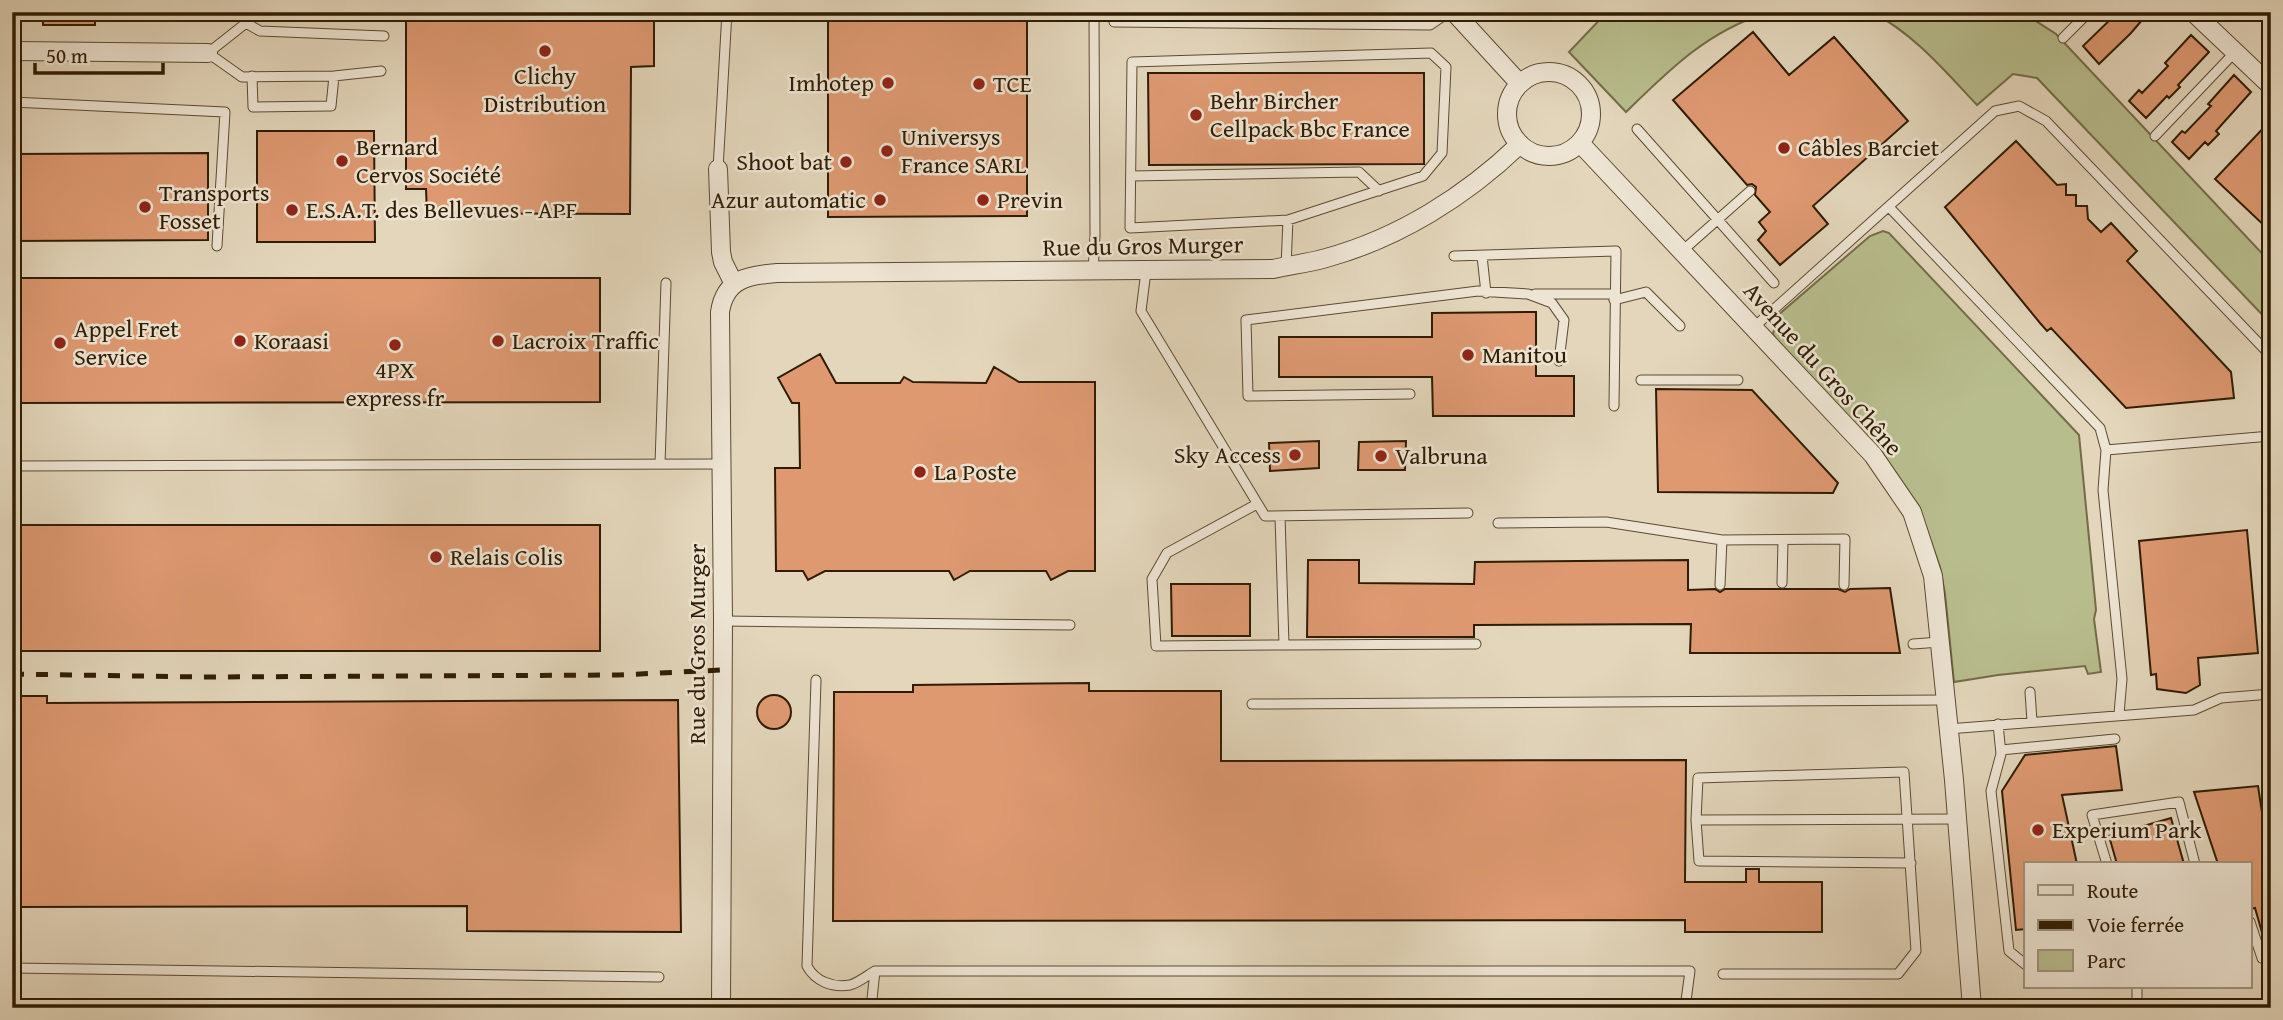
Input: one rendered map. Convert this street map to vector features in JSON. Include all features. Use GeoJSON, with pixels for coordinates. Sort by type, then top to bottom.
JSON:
{"type":"FeatureCollection","features":[{"type":"Feature","properties":{"kind":"street"},"geometry":{"type":"LineString","coordinates":[[1454,12],[1520,84]]}},
{"type":"Feature","properties":{"kind":"street"},"geometry":{"type":"LineString","coordinates":[[2193,12],[2271,86]]}},
{"type":"Feature","properties":{"kind":"street"},"geometry":{"type":"LineString","coordinates":[[12,51],[208,53]]}},
{"type":"Feature","properties":{"kind":"street"},"geometry":{"type":"LineString","coordinates":[[1556,73],[1565,75],[1581,87],[1590,104],[1591,114],[1580,143],[1565,152],[1546,156],[1520,144],[1510,130],[1507,114],[1510,97],[1520,84],[1536,74],[1556,73]]}},
{"type":"Feature","properties":{"kind":"street","name":"Avenue du Gros Chêne"},"geometry":{"type":"LineString","coordinates":[[1580,143],[1873,455],[1912,512],[1933,576],[1972,1008]]}},
{"type":"Feature","properties":{"kind":"street","name":"Rue du Gros Murger"},"geometry":{"type":"LineString","coordinates":[[721,1008],[723,621],[720,312],[722,299],[734,284],[748,277],[777,273],[1273,269],[1327,258],[1390,234],[1422,218],[1470,187],[1520,144]]}},
{"type":"Feature","properties":{"kind":"street"},"geometry":{"type":"LineString","coordinates":[[718,169],[721,252],[734,284]]}},
{"type":"Feature","properties":{"kind":"lane"},"geometry":{"type":"LineString","coordinates":[[241,12],[246,23],[260,32],[384,36]]}},
{"type":"Feature","properties":{"kind":"lane"},"geometry":{"type":"LineString","coordinates":[[718,169],[727,12]]}},
{"type":"Feature","properties":{"kind":"lane"},"geometry":{"type":"LineString","coordinates":[[1093,272],[1094,12]]}},
{"type":"Feature","properties":{"kind":"lane"},"geometry":{"type":"LineString","coordinates":[[1114,22],[1430,25],[1449,12]]}},
{"type":"Feature","properties":{"kind":"lane"},"geometry":{"type":"LineString","coordinates":[[2063,38],[2089,12]]}},
{"type":"Feature","properties":{"kind":"lane"},"geometry":{"type":"LineString","coordinates":[[246,23],[208,53],[242,76],[334,76],[381,71]]}},
{"type":"Feature","properties":{"kind":"lane"},"geometry":{"type":"LineString","coordinates":[[2155,136],[2236,51]]}},
{"type":"Feature","properties":{"kind":"lane"},"geometry":{"type":"LineString","coordinates":[[1431,53],[1446,67],[1442,153],[1423,176],[1289,220],[1130,228],[1130,176],[1132,62],[1431,53]]}},
{"type":"Feature","properties":{"kind":"lane"},"geometry":{"type":"LineString","coordinates":[[252,76],[253,107],[331,106],[334,76]]}},
{"type":"Feature","properties":{"kind":"lane"},"geometry":{"type":"LineString","coordinates":[[12,102],[225,112],[217,246]]}},
{"type":"Feature","properties":{"kind":"lane"},"geometry":{"type":"LineString","coordinates":[[1753,328],[1995,111],[2018,106],[2046,121],[2271,356]]}},
{"type":"Feature","properties":{"kind":"lane"},"geometry":{"type":"LineString","coordinates":[[1637,129],[1774,283]]}},
{"type":"Feature","properties":{"kind":"lane"},"geometry":{"type":"LineString","coordinates":[[1130,176],[1359,172],[1379,191]]}},
{"type":"Feature","properties":{"kind":"lane"},"geometry":{"type":"LineString","coordinates":[[1681,252],[1750,191]]}},
{"type":"Feature","properties":{"kind":"lane"},"geometry":{"type":"LineString","coordinates":[[1889,207],[2100,428],[2106,450],[2104,490],[2122,679],[2119,714]]}},
{"type":"Feature","properties":{"kind":"lane"},"geometry":{"type":"LineString","coordinates":[[1286,266],[1289,220]]}},
{"type":"Feature","properties":{"kind":"lane"},"geometry":{"type":"LineString","coordinates":[[1454,256],[1616,251],[1614,406]]}},
{"type":"Feature","properties":{"kind":"lane"},"geometry":{"type":"LineString","coordinates":[[1482,256],[1486,293]]}},
{"type":"Feature","properties":{"kind":"lane"},"geometry":{"type":"LineString","coordinates":[[1146,271],[1141,311],[1265,516],[1468,513]]}},
{"type":"Feature","properties":{"kind":"lane"},"geometry":{"type":"LineString","coordinates":[[660,464],[666,283]]}},
{"type":"Feature","properties":{"kind":"lane"},"geometry":{"type":"LineString","coordinates":[[1410,394],[1248,396],[1246,320],[1478,291],[1614,297],[1646,292],[1680,326]]}},
{"type":"Feature","properties":{"kind":"lane"},"geometry":{"type":"LineString","coordinates":[[1528,294],[1552,303],[1564,320],[1559,362]]}},
{"type":"Feature","properties":{"kind":"lane"},"geometry":{"type":"LineString","coordinates":[[1641,380],[1738,380]]}},
{"type":"Feature","properties":{"kind":"lane"},"geometry":{"type":"LineString","coordinates":[[2106,450],[2271,436]]}},
{"type":"Feature","properties":{"kind":"lane"},"geometry":{"type":"LineString","coordinates":[[12,466],[722,464]]}},
{"type":"Feature","properties":{"kind":"lane"},"geometry":{"type":"LineString","coordinates":[[1257,503],[1167,552],[1152,579],[1156,646],[1476,644]]}},
{"type":"Feature","properties":{"kind":"lane"},"geometry":{"type":"LineString","coordinates":[[1280,516],[1284,645]]}},
{"type":"Feature","properties":{"kind":"lane"},"geometry":{"type":"LineString","coordinates":[[1498,523],[1606,523],[1722,540],[1845,539],[1844,585]]}},
{"type":"Feature","properties":{"kind":"lane"},"geometry":{"type":"LineString","coordinates":[[1720,585],[1722,540]]}},
{"type":"Feature","properties":{"kind":"lane"},"geometry":{"type":"LineString","coordinates":[[1782,583],[1783,540]]}},
{"type":"Feature","properties":{"kind":"lane"},"geometry":{"type":"LineString","coordinates":[[723,621],[1070,625]]}},
{"type":"Feature","properties":{"kind":"lane"},"geometry":{"type":"LineString","coordinates":[[1913,644],[1940,642]]}},
{"type":"Feature","properties":{"kind":"lane"},"geometry":{"type":"LineString","coordinates":[[816,680],[807,966],[813,978],[825,983],[850,985],[875,971],[1690,971],[1685,1008]]}},
{"type":"Feature","properties":{"kind":"lane"},"geometry":{"type":"LineString","coordinates":[[2030,692],[2032,721]]}},
{"type":"Feature","properties":{"kind":"lane"},"geometry":{"type":"LineString","coordinates":[[1948,729],[2194,710],[2221,698],[2271,694]]}},
{"type":"Feature","properties":{"kind":"lane"},"geometry":{"type":"LineString","coordinates":[[1252,704],[1945,700]]}},
{"type":"Feature","properties":{"kind":"lane"},"geometry":{"type":"LineString","coordinates":[[1997,724],[2001,750],[1991,791],[2009,951],[2024,963]]}},
{"type":"Feature","properties":{"kind":"lane"},"geometry":{"type":"LineString","coordinates":[[2001,750],[2115,739]]}},
{"type":"Feature","properties":{"kind":"lane"},"geometry":{"type":"LineString","coordinates":[[1723,974],[1898,974],[1916,951],[1911,863],[1904,772],[1698,778],[1696,820],[1699,861],[1911,863]]}},
{"type":"Feature","properties":{"kind":"lane"},"geometry":{"type":"LineString","coordinates":[[2106,862],[2092,815],[2179,802],[2194,862]]}},
{"type":"Feature","properties":{"kind":"lane"},"geometry":{"type":"LineString","coordinates":[[1696,820],[1957,819]]}},
{"type":"Feature","properties":{"kind":"lane"},"geometry":{"type":"LineString","coordinates":[[2252,928],[2262,958],[2271,957]]}},
{"type":"Feature","properties":{"kind":"lane"},"geometry":{"type":"LineString","coordinates":[[12,968],[659,977]]}},
{"type":"Feature","properties":{"kind":"lane"},"geometry":{"type":"LineString","coordinates":[[871,1008],[875,971]]}},
{"type":"Feature","properties":{"kind":"lane"},"geometry":{"type":"LineString","coordinates":[[2137,988],[2137,1008]]}},
{"type":"Feature","properties":{"kind":"green space"},"geometry":{"type":"Polygon","coordinates":[[[1607,12],[1768,12],[1746,20],[1708,41],[1675,66],[1626,112],[1569,52],[1607,12]]]}},
{"type":"Feature","properties":{"kind":"green space"},"geometry":{"type":"Polygon","coordinates":[[[1872,12],[2022,12],[2056,34],[2271,263],[2271,324],[2037,78],[2013,74],[1977,105],[1915,42],[1872,12]]]}},
{"type":"Feature","properties":{"kind":"green space"},"geometry":{"type":"Polygon","coordinates":[[[1883,231],[1889,233],[2079,435],[2101,672],[2088,674],[2085,666],[1954,682],[1940,567],[1923,519],[1773,334],[1777,316],[1870,236],[1883,231]]]}},
{"type":"Feature","properties":{"kind":"building"},"geometry":{"type":"Polygon","coordinates":[[[43,12],[95,12],[95,25],[43,25],[43,12]]]}},
{"type":"Feature","properties":{"kind":"building"},"geometry":{"type":"Polygon","coordinates":[[[406,12],[654,12],[654,66],[631,67],[630,214],[427,213],[426,189],[406,189],[406,12]]]}},
{"type":"Feature","properties":{"kind":"building"},"geometry":{"type":"Polygon","coordinates":[[[828,12],[1027,12],[1027,216],[828,217],[828,12]]]}},
{"type":"Feature","properties":{"kind":"building"},"geometry":{"type":"Polygon","coordinates":[[[2118,12],[2149,12],[2099,64],[2083,46],[2118,12]]]}},
{"type":"Feature","properties":{"kind":"building"},"geometry":{"type":"Polygon","coordinates":[[[1753,32],[1789,75],[1834,37],[1908,121],[1813,206],[1828,224],[1780,265],[1758,240],[1766,231],[1759,222],[1770,212],[1755,195],[1756,187],[1747,185],[1673,100],[1753,32]]]}},
{"type":"Feature","properties":{"kind":"building"},"geometry":{"type":"Polygon","coordinates":[[[2191,35],[2209,52],[2178,85],[2180,87],[2169,98],[2167,96],[2146,118],[2129,101],[2139,90],[2142,93],[2168,66],[2165,63],[2191,35]]]}},
{"type":"Feature","properties":{"kind":"building"},"geometry":{"type":"Polygon","coordinates":[[[1148,73],[1424,73],[1424,164],[1149,165],[1148,73]]]}},
{"type":"Feature","properties":{"kind":"building"},"geometry":{"type":"Polygon","coordinates":[[[2234,75],[2251,92],[2216,131],[2219,134],[2208,145],[2205,142],[2189,159],[2172,142],[2182,131],[2185,133],[2211,106],[2208,104],[2234,75]]]}},
{"type":"Feature","properties":{"kind":"building"},"geometry":{"type":"Polygon","coordinates":[[[2271,120],[2271,232],[2215,179],[2271,120]]]}},
{"type":"Feature","properties":{"kind":"building"},"geometry":{"type":"Polygon","coordinates":[[[257,131],[374,131],[375,242],[257,242],[257,131]]]}},
{"type":"Feature","properties":{"kind":"building"},"geometry":{"type":"Polygon","coordinates":[[[2016,141],[2057,185],[2066,184],[2066,195],[2076,195],[2076,206],[2087,206],[2088,219],[2101,232],[2111,223],[2137,251],[2127,261],[2231,372],[2234,398],[2126,408],[2051,328],[2047,331],[2040,323],[1945,207],[2016,141]]]}},
{"type":"Feature","properties":{"kind":"building"},"geometry":{"type":"Polygon","coordinates":[[[208,153],[208,240],[12,241],[12,154],[208,153]]]}},
{"type":"Feature","properties":{"kind":"building"},"geometry":{"type":"Polygon","coordinates":[[[12,278],[600,278],[600,402],[12,403],[12,278]]]}},
{"type":"Feature","properties":{"kind":"building"},"geometry":{"type":"Polygon","coordinates":[[[1536,312],[1536,376],[1574,376],[1574,416],[1433,416],[1432,377],[1279,377],[1279,337],[1432,337],[1432,313],[1536,312]]]}},
{"type":"Feature","properties":{"kind":"building"},"geometry":{"type":"Polygon","coordinates":[[[820,354],[836,383],[900,383],[904,377],[913,382],[986,383],[994,367],[1019,382],[1095,382],[1095,571],[1068,571],[1051,580],[1046,571],[970,571],[954,580],[949,571],[825,571],[808,580],[803,571],[776,571],[775,468],[800,468],[799,403],[792,403],[778,378],[820,354]]]}},
{"type":"Feature","properties":{"kind":"building"},"geometry":{"type":"Polygon","coordinates":[[[1656,389],[1752,390],[1838,483],[1833,493],[1658,492],[1656,389]]]}},
{"type":"Feature","properties":{"kind":"building"},"geometry":{"type":"Polygon","coordinates":[[[1319,441],[1319,468],[1270,471],[1269,443],[1319,441]]]}},
{"type":"Feature","properties":{"kind":"building"},"geometry":{"type":"Polygon","coordinates":[[[1406,441],[1405,470],[1358,470],[1359,442],[1406,441]]]}},
{"type":"Feature","properties":{"kind":"building"},"geometry":{"type":"Polygon","coordinates":[[[12,525],[600,525],[600,651],[12,651],[12,525]]]}},
{"type":"Feature","properties":{"kind":"building"},"geometry":{"type":"Polygon","coordinates":[[[2247,530],[2258,653],[2198,658],[2200,685],[2186,693],[2157,689],[2156,674],[2151,675],[2139,541],[2247,530]]]}},
{"type":"Feature","properties":{"kind":"building"},"geometry":{"type":"Polygon","coordinates":[[[1308,560],[1359,560],[1359,583],[1474,584],[1475,562],[1688,560],[1688,590],[1715,589],[1720,592],[1725,589],[1838,589],[1845,592],[1850,589],[1890,588],[1900,653],[1690,653],[1691,624],[1474,625],[1474,637],[1307,637],[1308,560]]]}},
{"type":"Feature","properties":{"kind":"building"},"geometry":{"type":"Polygon","coordinates":[[[1171,584],[1250,584],[1250,636],[1172,636],[1171,584]]]}},
{"type":"Feature","properties":{"kind":"building"},"geometry":{"type":"Polygon","coordinates":[[[1089,683],[1089,691],[1221,691],[1221,761],[1686,760],[1685,882],[1746,882],[1746,869],[1759,869],[1759,882],[1822,882],[1822,932],[1685,932],[1685,920],[833,921],[834,692],[913,692],[913,685],[1089,683]]]}},
{"type":"Feature","properties":{"kind":"building"},"geometry":{"type":"Polygon","coordinates":[[[774,695],[786,700],[791,712],[786,724],[774,729],[762,724],[757,712],[762,700],[774,695]]]}},
{"type":"Feature","properties":{"kind":"building"},"geometry":{"type":"Polygon","coordinates":[[[12,696],[47,696],[47,703],[678,700],[681,932],[467,931],[467,906],[12,907],[12,696]]]}},
{"type":"Feature","properties":{"kind":"building","name":"Experium Park"},"geometry":{"type":"Polygon","coordinates":[[[2116,746],[2122,790],[2062,795],[2077,862],[2024,862],[2024,929],[2016,930],[2002,791],[2025,755],[2116,746]]]}},
{"type":"Feature","properties":{"kind":"building"},"geometry":{"type":"Polygon","coordinates":[[[2258,786],[2266,839],[2271,839],[2271,950],[2267,950],[2255,908],[2252,909],[2252,862],[2217,862],[2194,792],[2258,786]]]}},
{"type":"Feature","properties":{"kind":"building"},"geometry":{"type":"Polygon","coordinates":[[[2171,818],[2183,862],[2116,862],[2109,836],[2171,818]]]}},
{"type":"Feature","properties":{"kind":"railway"},"geometry":{"type":"LineString","coordinates":[[12,674],[202,677],[618,675],[722,670]]}},
{"type":"Feature","properties":{"kind":"place","name":"Clichy Distribution"},"geometry":{"type":"Point","coordinates":[545,51]}},
{"type":"Feature","properties":{"kind":"place","name":"Imhotep"},"geometry":{"type":"Point","coordinates":[888,83]}},
{"type":"Feature","properties":{"kind":"place","name":"TCE"},"geometry":{"type":"Point","coordinates":[979,84]}},
{"type":"Feature","properties":{"kind":"place","name":"Behr Bircher Cellpack Bbc France"},"geometry":{"type":"Point","coordinates":[1196,115]}},
{"type":"Feature","properties":{"kind":"place","name":"Câbles Barciet"},"geometry":{"type":"Point","coordinates":[1784,148]}},
{"type":"Feature","properties":{"kind":"place","name":"Universys France SARL"},"geometry":{"type":"Point","coordinates":[887,151]}},
{"type":"Feature","properties":{"kind":"place","name":"Bernard Cervos Société"},"geometry":{"type":"Point","coordinates":[342,161]}},
{"type":"Feature","properties":{"kind":"place","name":"Shoot bat"},"geometry":{"type":"Point","coordinates":[846,162]}},
{"type":"Feature","properties":{"kind":"place","name":"Azur automatic"},"geometry":{"type":"Point","coordinates":[880,200]}},
{"type":"Feature","properties":{"kind":"place","name":"Previn"},"geometry":{"type":"Point","coordinates":[983,200]}},
{"type":"Feature","properties":{"kind":"place","name":"Transports Fosset"},"geometry":{"type":"Point","coordinates":[145,207]}},
{"type":"Feature","properties":{"kind":"place","name":"E.S.A.T. des Bellevues - APF"},"geometry":{"type":"Point","coordinates":[292,210]}},
{"type":"Feature","properties":{"kind":"place","name":"Koraasi"},"geometry":{"type":"Point","coordinates":[240,341]}},
{"type":"Feature","properties":{"kind":"place","name":"Lacroix Traffic"},"geometry":{"type":"Point","coordinates":[498,341]}},
{"type":"Feature","properties":{"kind":"place","name":"Appel Fret Service"},"geometry":{"type":"Point","coordinates":[60,343]}},
{"type":"Feature","properties":{"kind":"place","name":"4PX express fr"},"geometry":{"type":"Point","coordinates":[395,345]}},
{"type":"Feature","properties":{"kind":"place","name":"Manitou"},"geometry":{"type":"Point","coordinates":[1468,355]}},
{"type":"Feature","properties":{"kind":"place","name":"Sky Access"},"geometry":{"type":"Point","coordinates":[1295,455]}},
{"type":"Feature","properties":{"kind":"place","name":"Valbruna"},"geometry":{"type":"Point","coordinates":[1381,456]}},
{"type":"Feature","properties":{"kind":"place","name":"La Poste"},"geometry":{"type":"Point","coordinates":[920,472]}},
{"type":"Feature","properties":{"kind":"place","name":"Relais Colis"},"geometry":{"type":"Point","coordinates":[436,557]}},
{"type":"Feature","properties":{"kind":"place","name":"Experium Park"},"geometry":{"type":"Point","coordinates":[2038,830]}}]}
